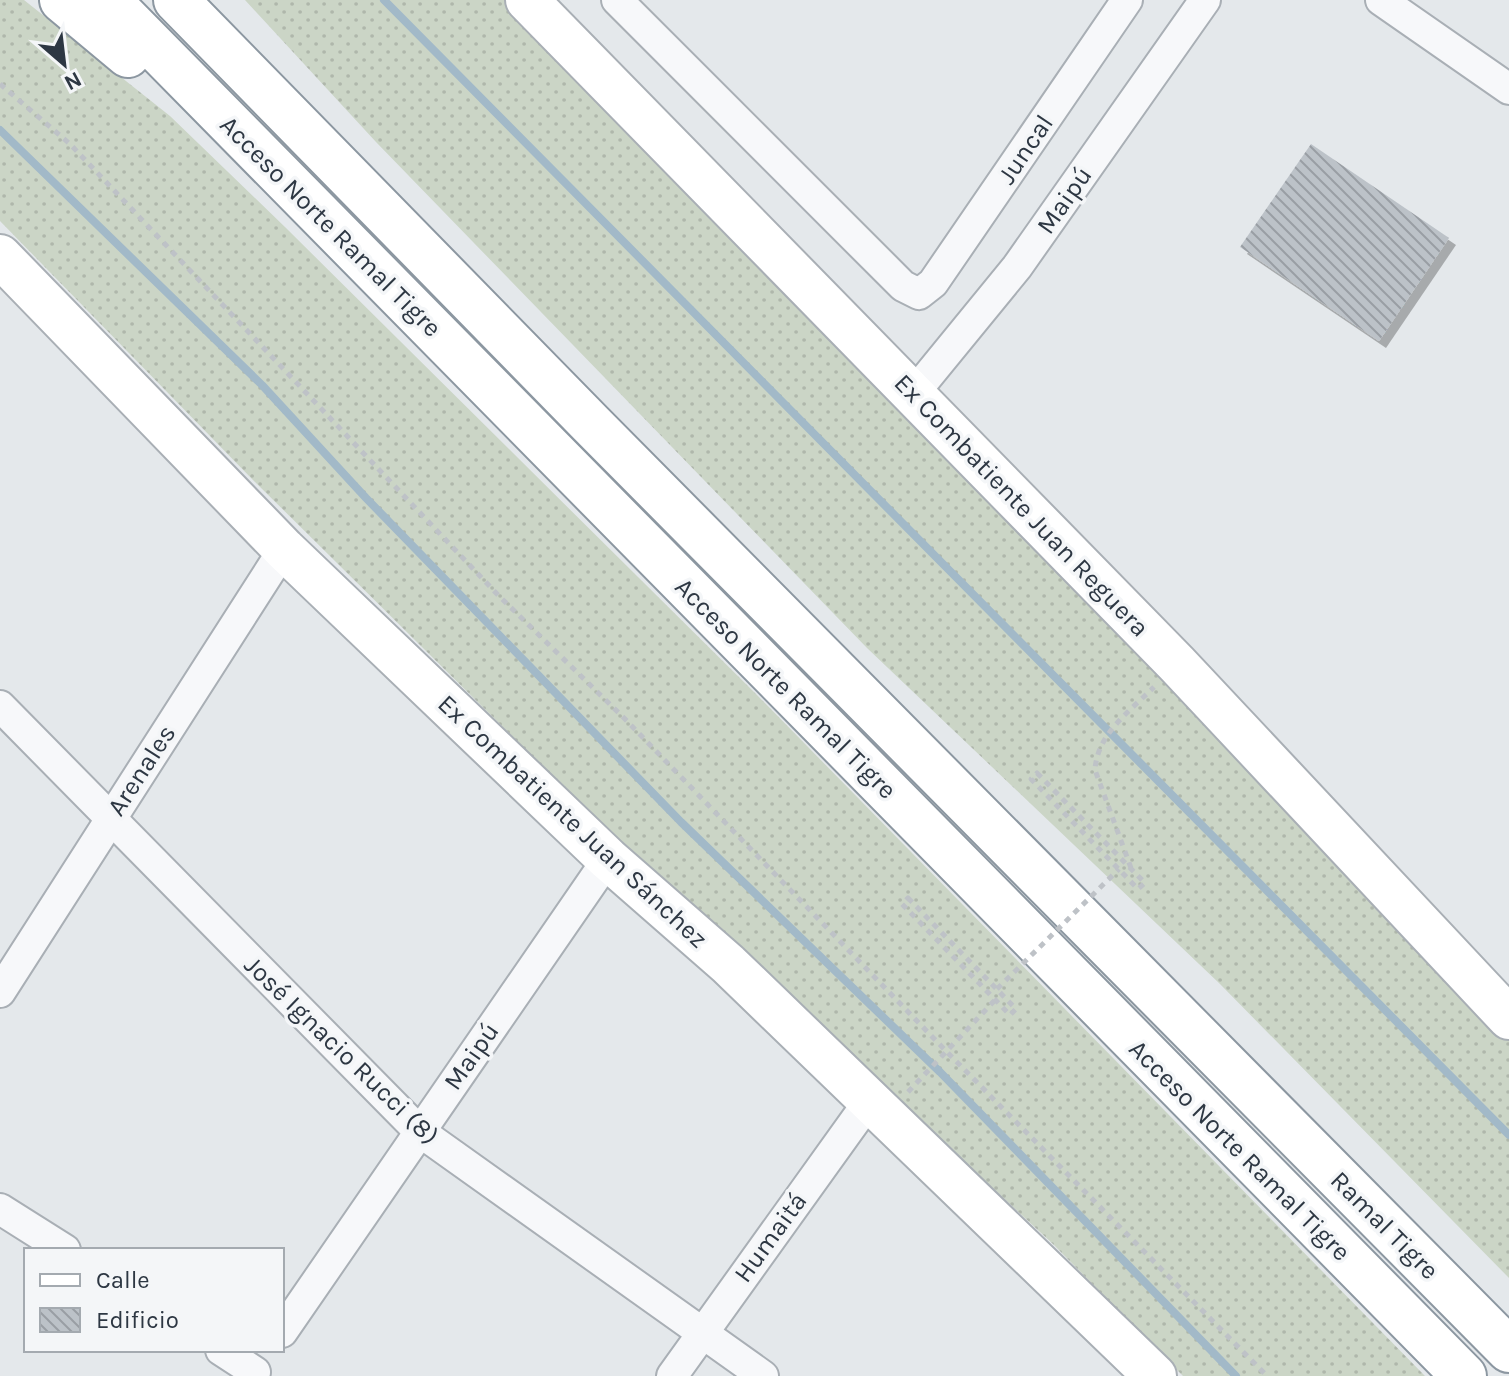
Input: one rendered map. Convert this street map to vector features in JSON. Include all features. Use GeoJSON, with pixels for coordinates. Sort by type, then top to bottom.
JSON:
{"type":"FeatureCollection","features":[{"type":"Feature","properties":{"kind":"highway"},"geometry":{"type":"LineString","coordinates":[[62,0],[411,307]]}},
{"type":"Feature","properties":{"kind":"highway","name":"Acceso Norte Ramal Tigre"},"geometry":{"type":"LineString","coordinates":[[108,0],[1464,1376]]}},
{"type":"Feature","properties":{"kind":"highway","name":"Acceso Norte Ramal Tigre"},"geometry":{"type":"LineString","coordinates":[[176,0],[602,436],[1262,1099]]}},
{"type":"Feature","properties":{"kind":"highway"},"geometry":{"type":"LineString","coordinates":[[205,0],[446,273]]}},
{"type":"Feature","properties":{"kind":"highway"},"geometry":{"type":"LineString","coordinates":[[1262,1099],[1401,1211],[1509,1312]]}},
{"type":"Feature","properties":{"kind":"highway","name":"Ramal Tigre"},"geometry":{"type":"LineString","coordinates":[[1262,1099],[1509,1350]]}},
{"type":"Feature","properties":{"kind":"street","name":"Ex Combatiente Juan Reguera"},"geometry":{"type":"LineString","coordinates":[[527,0],[1177,664],[1509,1018]]}},
{"type":"Feature","properties":{"kind":"street","name":"Juncal"},"geometry":{"type":"LineString","coordinates":[[617,0],[903,286],[919,294],[933,283],[1127,0]]}},
{"type":"Feature","properties":{"kind":"street","name":"Maipú"},"geometry":{"type":"LineString","coordinates":[[914,393],[1017,267],[1205,0]]}},
{"type":"Feature","properties":{"kind":"street"},"geometry":{"type":"LineString","coordinates":[[1381,0],[1509,89]]}},
{"type":"Feature","properties":{"kind":"street","name":"Ex Combatiente Juan Sánchez"},"geometry":{"type":"LineString","coordinates":[[2,262],[284,549],[608,859],[728,964],[1145,1372]]}},
{"type":"Feature","properties":{"kind":"street","name":"Arenales"},"geometry":{"type":"LineString","coordinates":[[0,992],[284,549]]}},
{"type":"Feature","properties":{"kind":"street","name":"José Ignacio Rucci (8)"},"geometry":{"type":"LineString","coordinates":[[0,706],[419,1131],[763,1376]]}},
{"type":"Feature","properties":{"kind":"street","name":"Maipú"},"geometry":{"type":"LineString","coordinates":[[284,1329],[608,859]]}},
{"type":"Feature","properties":{"kind":"street","name":"Humaitá"},"geometry":{"type":"LineString","coordinates":[[672,1376],[870,1100]]}},
{"type":"Feature","properties":{"kind":"street"},"geometry":{"type":"LineString","coordinates":[[0,1209],[62,1248]]}},
{"type":"Feature","properties":{"kind":"street"},"geometry":{"type":"LineString","coordinates":[[226,1352],[259,1366]]}},
{"type":"Feature","properties":{"kind":"path"},"geometry":{"type":"LineString","coordinates":[[0,84],[70,144],[498,595],[624,718],[946,1051],[1267,1376]]}},
{"type":"Feature","properties":{"kind":"path"},"geometry":{"type":"LineString","coordinates":[[1131,869],[1095,770],[1102,740],[1177,664]]}},
{"type":"Feature","properties":{"kind":"path"},"geometry":{"type":"LineString","coordinates":[[1037,773],[1145,883],[1138,889],[1119,869],[1031,779],[1037,773]]}},
{"type":"Feature","properties":{"kind":"path"},"geometry":{"type":"LineString","coordinates":[[997,989],[1119,869]]}},
{"type":"Feature","properties":{"kind":"path"},"geometry":{"type":"LineString","coordinates":[[908,898],[997,989],[1016,1009],[1010,1015],[902,904],[908,898]]}},
{"type":"Feature","properties":{"kind":"path"},"geometry":{"type":"LineString","coordinates":[[926,1070],[995,1000]]}},
{"type":"Feature","properties":{"kind":"green space"},"geometry":{"type":"Polygon","coordinates":[[[0,0],[24,0],[170,116],[285,227],[756,694],[1425,1376],[1183,1376],[1054,1245],[606,829],[252,479],[0,221],[0,0]]]}},
{"type":"Feature","properties":{"kind":"green space"},"geometry":{"type":"Polygon","coordinates":[[[245,0],[518,0],[1509,1027],[1509,1278],[1220,984],[867,648],[376,142],[245,0]]]}},
{"type":"Feature","properties":{"kind":"building"},"geometry":{"type":"Polygon","coordinates":[[[1311,144],[1449,238],[1379,341],[1240,247],[1311,144]]]}},
{"type":"Feature","properties":{"kind":"waterway"},"geometry":{"type":"LineString","coordinates":[[384,0],[1509,1135]]}},
{"type":"Feature","properties":{"kind":"waterway"},"geometry":{"type":"LineString","coordinates":[[0,130],[262,385],[366,498],[681,822],[940,1072],[1236,1376]]}}]}
